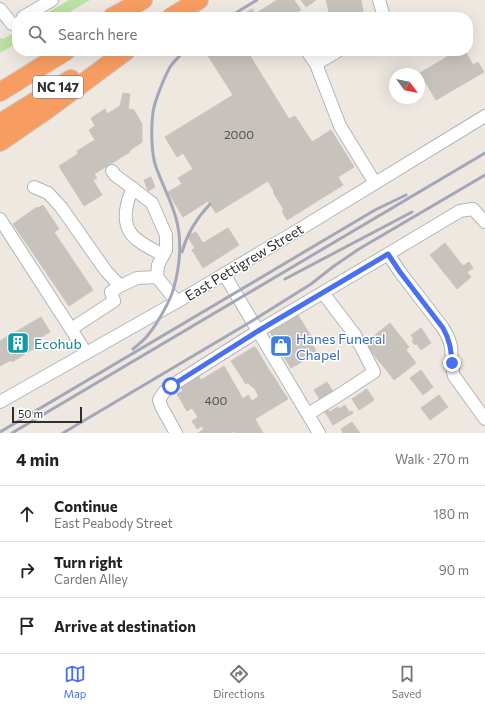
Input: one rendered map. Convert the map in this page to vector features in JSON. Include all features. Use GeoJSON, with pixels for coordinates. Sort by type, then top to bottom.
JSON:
{"type":"FeatureCollection","features":[{"type":"Feature","properties":{"kind":"highway"},"geometry":{"type":"LineString","coordinates":[[121,12],[143,0]]}},
{"type":"Feature","properties":{"kind":"highway"},"geometry":{"type":"LineString","coordinates":[[128,12],[148,0]]}},
{"type":"Feature","properties":{"kind":"highway"},"geometry":{"type":"LineString","coordinates":[[179,12],[199,0]]}},
{"type":"Feature","properties":{"kind":"highway"},"geometry":{"type":"LineString","coordinates":[[0,77],[40,56]]}},
{"type":"Feature","properties":{"kind":"highway","name":"NC 147"},"geometry":{"type":"LineString","coordinates":[[0,92],[58,56]]}},
{"type":"Feature","properties":{"kind":"highway","name":"NC 147"},"geometry":{"type":"LineString","coordinates":[[0,123],[108,56]]}},
{"type":"Feature","properties":{"kind":"highway"},"geometry":{"type":"LineString","coordinates":[[0,142],[48,109],[119,56]]}},
{"type":"Feature","properties":{"kind":"street"},"geometry":{"type":"LineString","coordinates":[[32,12],[52,0]]}},
{"type":"Feature","properties":{"kind":"street"},"geometry":{"type":"LineString","coordinates":[[379,0],[383,12]]}},
{"type":"Feature","properties":{"kind":"street"},"geometry":{"type":"LineString","coordinates":[[0,9],[11,24]]}},
{"type":"Feature","properties":{"kind":"street"},"geometry":{"type":"LineString","coordinates":[[310,56],[316,64],[340,126],[375,184]]}},
{"type":"Feature","properties":{"kind":"street"},"geometry":{"type":"LineString","coordinates":[[316,64],[330,56]]}},
{"type":"Feature","properties":{"kind":"street","name":"East Pettigrew Street"},"geometry":{"type":"LineString","coordinates":[[0,402],[177,302],[375,184],[485,116]]}},
{"type":"Feature","properties":{"kind":"street"},"geometry":{"type":"LineString","coordinates":[[112,171],[115,175],[152,202],[166,235],[166,250],[158,265],[157,278],[177,302]]}},
{"type":"Feature","properties":{"kind":"street"},"geometry":{"type":"LineString","coordinates":[[34,187],[48,193],[61,207],[106,271],[120,286]]}},
{"type":"Feature","properties":{"kind":"street"},"geometry":{"type":"LineString","coordinates":[[133,188],[127,205],[125,219],[128,231],[138,241],[163,255]]}},
{"type":"Feature","properties":{"kind":"street"},"geometry":{"type":"LineString","coordinates":[[176,433],[159,400],[164,392],[171,386],[258,331],[460,210],[473,209],[485,222]]}},
{"type":"Feature","properties":{"kind":"street"},"geometry":{"type":"LineString","coordinates":[[0,219],[86,353]]}},
{"type":"Feature","properties":{"kind":"street"},"geometry":{"type":"LineString","coordinates":[[388,254],[448,336],[451,346],[452,370],[454,376],[485,419]]}},
{"type":"Feature","properties":{"kind":"street"},"geometry":{"type":"LineString","coordinates":[[224,274],[319,433]]}},
{"type":"Feature","properties":{"kind":"street"},"geometry":{"type":"LineString","coordinates":[[71,329],[114,300],[112,292],[120,286],[137,278],[157,278]]}},
{"type":"Feature","properties":{"kind":"street"},"geometry":{"type":"LineString","coordinates":[[308,414],[374,372],[355,335],[323,293]]}},
{"type":"Feature","properties":{"kind":"green space"},"geometry":{"type":"Polygon","coordinates":[[[69,0],[90,0],[70,12],[49,12],[69,0]]]}},
{"type":"Feature","properties":{"kind":"green space"},"geometry":{"type":"Polygon","coordinates":[[[12,34],[12,46],[0,53],[0,38],[3,39],[12,34]]]}},
{"type":"Feature","properties":{"kind":"building"},"geometry":{"type":"Polygon","coordinates":[[[277,0],[294,0],[301,10],[297,12],[258,12],[277,0]]]}},
{"type":"Feature","properties":{"kind":"building"},"geometry":{"type":"Polygon","coordinates":[[[301,0],[316,0],[306,7],[301,0]]]}},
{"type":"Feature","properties":{"kind":"building"},"geometry":{"type":"Polygon","coordinates":[[[326,0],[361,0],[363,11],[329,12],[326,0]]]}},
{"type":"Feature","properties":{"kind":"building"},"geometry":{"type":"Polygon","coordinates":[[[252,9],[254,12],[247,12],[252,9]]]}},
{"type":"Feature","properties":{"kind":"building"},"geometry":{"type":"Polygon","coordinates":[[[208,56],[250,56],[289,119],[295,116],[312,142],[331,130],[354,167],[338,177],[343,185],[287,220],[282,211],[284,210],[268,181],[216,213],[208,201],[183,217],[168,192],[182,184],[178,178],[193,169],[183,153],[177,157],[165,137],[233,95],[208,56]]]}},
{"type":"Feature","properties":{"kind":"building"},"geometry":{"type":"Polygon","coordinates":[[[449,56],[468,56],[473,65],[478,62],[484,72],[436,100],[425,81],[425,70],[449,56]]]}},
{"type":"Feature","properties":{"kind":"building"},"geometry":{"type":"Polygon","coordinates":[[[123,93],[130,94],[128,109],[134,110],[142,124],[142,142],[129,151],[130,152],[94,174],[97,178],[93,180],[102,195],[84,206],[59,166],[78,154],[77,151],[95,140],[89,130],[95,126],[91,118],[105,109],[107,114],[120,106],[123,93]]]}},
{"type":"Feature","properties":{"kind":"building"},"geometry":{"type":"Polygon","coordinates":[[[151,177],[155,187],[148,191],[144,180],[151,177]]]}},
{"type":"Feature","properties":{"kind":"building"},"geometry":{"type":"Polygon","coordinates":[[[43,205],[59,229],[54,232],[93,290],[69,306],[13,224],[37,207],[38,208],[43,205]]]}},
{"type":"Feature","properties":{"kind":"building"},"geometry":{"type":"Polygon","coordinates":[[[228,228],[239,245],[203,268],[192,250],[195,248],[187,236],[196,232],[203,243],[228,228]]]}},
{"type":"Feature","properties":{"kind":"building"},"geometry":{"type":"Polygon","coordinates":[[[445,243],[463,266],[469,262],[473,268],[467,272],[471,277],[457,289],[430,255],[445,243]]]}},
{"type":"Feature","properties":{"kind":"building"},"geometry":{"type":"Polygon","coordinates":[[[298,315],[315,343],[308,347],[292,319],[298,315]]]}},
{"type":"Feature","properties":{"kind":"building","name":"Ecohub"},"geometry":{"type":"Polygon","coordinates":[[[41,317],[50,332],[35,341],[38,346],[12,362],[11,360],[0,366],[0,341],[41,317]]]}},
{"type":"Feature","properties":{"kind":"building"},"geometry":{"type":"Polygon","coordinates":[[[292,319],[297,327],[275,341],[270,332],[292,319]]]}},
{"type":"Feature","properties":{"kind":"building"},"geometry":{"type":"Polygon","coordinates":[[[390,323],[397,332],[372,352],[365,343],[390,323]]]}},
{"type":"Feature","properties":{"kind":"building"},"geometry":{"type":"Polygon","coordinates":[[[297,327],[302,336],[280,349],[275,341],[297,327]]]}},
{"type":"Feature","properties":{"kind":"building"},"geometry":{"type":"Polygon","coordinates":[[[421,328],[431,343],[421,350],[416,343],[415,345],[412,341],[414,340],[411,335],[421,328]]]}},
{"type":"Feature","properties":{"kind":"building"},"geometry":{"type":"Polygon","coordinates":[[[397,332],[409,347],[406,350],[394,335],[397,332]]]}},
{"type":"Feature","properties":{"kind":"building"},"geometry":{"type":"Polygon","coordinates":[[[394,335],[400,343],[378,360],[372,352],[394,335]]]}},
{"type":"Feature","properties":{"kind":"building"},"geometry":{"type":"Polygon","coordinates":[[[302,336],[308,347],[286,360],[280,349],[302,336]]]}},
{"type":"Feature","properties":{"kind":"building"},"geometry":{"type":"Polygon","coordinates":[[[400,343],[410,355],[388,372],[378,360],[400,343]]]}},
{"type":"Feature","properties":{"kind":"building"},"geometry":{"type":"Polygon","coordinates":[[[312,344],[317,353],[291,368],[286,360],[312,344]]]}},
{"type":"Feature","properties":{"kind":"building"},"geometry":{"type":"Polygon","coordinates":[[[254,347],[269,370],[246,384],[231,361],[254,347]]]}},
{"type":"Feature","properties":{"kind":"building"},"geometry":{"type":"Polygon","coordinates":[[[410,355],[416,363],[394,380],[388,372],[410,355]]]}},
{"type":"Feature","properties":{"kind":"building"},"geometry":{"type":"Polygon","coordinates":[[[224,366],[243,399],[248,395],[252,401],[259,396],[268,411],[255,419],[263,433],[235,433],[234,431],[231,433],[198,433],[204,429],[202,426],[197,429],[192,421],[198,417],[192,408],[187,411],[177,394],[183,391],[180,386],[198,375],[201,380],[224,366]]]}},
{"type":"Feature","properties":{"kind":"building"},"geometry":{"type":"Polygon","coordinates":[[[269,370],[274,377],[255,389],[248,383],[269,370]]]}},
{"type":"Feature","properties":{"kind":"building"},"geometry":{"type":"Polygon","coordinates":[[[421,370],[433,387],[423,395],[410,378],[421,370]]]}},
{"type":"Feature","properties":{"kind":"building"},"geometry":{"type":"Polygon","coordinates":[[[274,377],[280,387],[260,399],[255,389],[274,377]]]}},
{"type":"Feature","properties":{"kind":"building"},"geometry":{"type":"Polygon","coordinates":[[[327,382],[334,393],[321,401],[314,390],[327,382]]]}},
{"type":"Feature","properties":{"kind":"building"},"geometry":{"type":"Polygon","coordinates":[[[280,387],[288,399],[268,411],[260,399],[280,387]]]}},
{"type":"Feature","properties":{"kind":"building"},"geometry":{"type":"Polygon","coordinates":[[[367,389],[374,400],[359,410],[352,399],[367,389]]]}},
{"type":"Feature","properties":{"kind":"building"},"geometry":{"type":"Polygon","coordinates":[[[439,395],[448,407],[430,420],[421,408],[439,395]]]}},
{"type":"Feature","properties":{"kind":"building"},"geometry":{"type":"Polygon","coordinates":[[[345,405],[349,412],[352,411],[353,413],[333,425],[325,412],[328,410],[329,412],[338,407],[339,409],[345,405]]]}},
{"type":"Feature","properties":{"kind":"building"},"geometry":{"type":"Polygon","coordinates":[[[352,422],[360,433],[342,433],[343,432],[341,429],[352,422]]]}},
{"type":"Feature","properties":{"kind":"railway"},"geometry":{"type":"LineString","coordinates":[[237,12],[257,0]]}},
{"type":"Feature","properties":{"kind":"railway"},"geometry":{"type":"LineString","coordinates":[[133,349],[148,335],[163,312],[170,298],[178,270],[180,252],[178,226],[172,205],[154,161],[152,147],[152,125],[153,112],[158,95],[170,67],[179,56]]}},
{"type":"Feature","properties":{"kind":"railway"},"geometry":{"type":"LineString","coordinates":[[12,433],[485,153]]}},
{"type":"Feature","properties":{"kind":"railway"},"geometry":{"type":"LineString","coordinates":[[63,433],[252,321],[311,284],[359,249],[485,175]]}},
{"type":"Feature","properties":{"kind":"railway"},"geometry":{"type":"LineString","coordinates":[[0,432],[375,210],[406,195]]}},
{"type":"Feature","properties":{"kind":"railway"},"geometry":{"type":"LineString","coordinates":[[182,252],[193,226],[210,204]]}},
{"type":"Feature","properties":{"kind":"railway"},"geometry":{"type":"LineString","coordinates":[[285,279],[412,212]]}},
{"type":"Feature","properties":{"kind":"place","name":"Ecohub"},"geometry":{"type":"Point","coordinates":[18,343]}},
{"type":"Feature","properties":{"kind":"place","name":"Hanes Funeral Chapel"},"geometry":{"type":"Point","coordinates":[281,346]}},
{"type":"Feature","properties":{"kind":"route"},"geometry":{"type":"LineString","coordinates":[[171,386],[258,331],[388,254],[448,336],[451,346],[452,363]]}}]}
